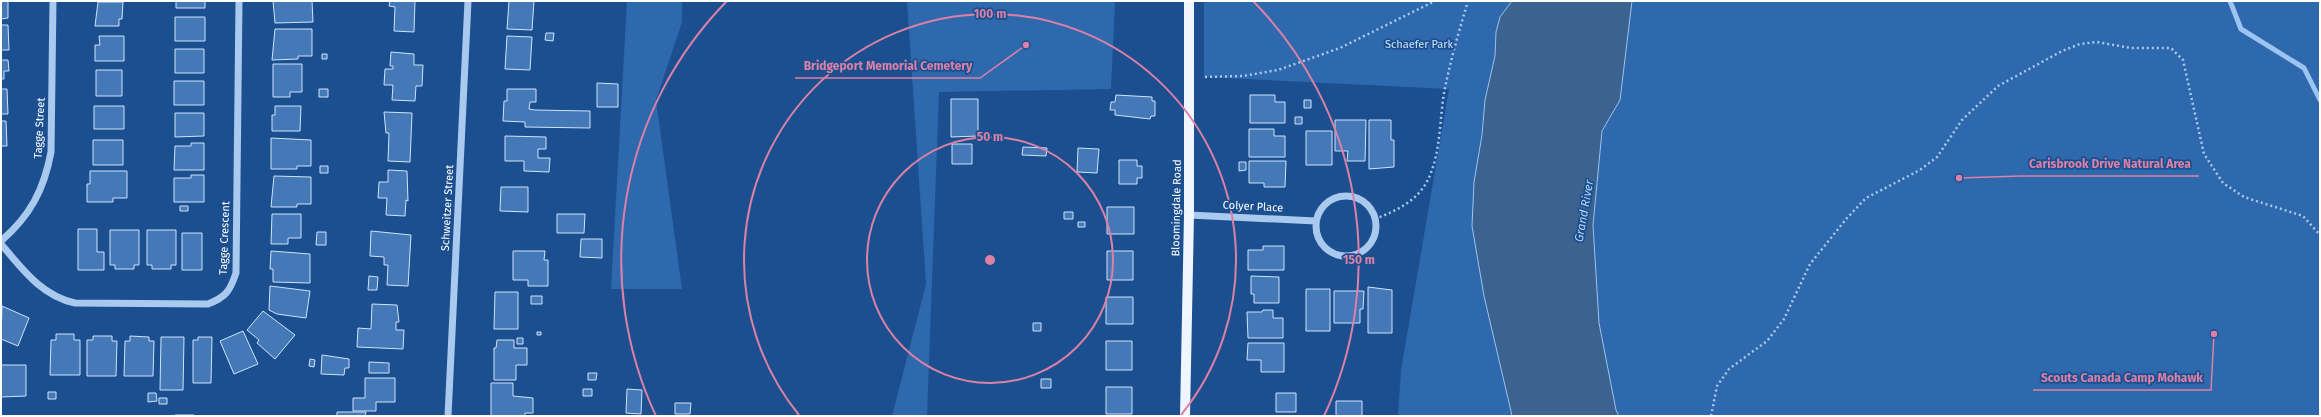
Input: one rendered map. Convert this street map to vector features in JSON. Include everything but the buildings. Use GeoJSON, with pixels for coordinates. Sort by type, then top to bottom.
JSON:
{"type":"FeatureCollection","features":[{"type":"Feature","properties":{"kind":"main road","name":"Bloomingdale Road"},"geometry":{"type":"LineString","coordinates":[[1185,416],[1189,215],[1189,1]]}},
{"type":"Feature","properties":{"kind":"street","name":"Tagge Street"},"geometry":{"type":"LineString","coordinates":[[1,243],[19,225],[35,202],[47,172],[51,152],[54,1]]}},
{"type":"Feature","properties":{"kind":"street","name":"Tagge Crescent"},"geometry":{"type":"LineString","coordinates":[[1,243],[44,291],[60,300],[75,303],[208,304],[221,299],[231,288],[236,273],[238,1]]}},
{"type":"Feature","properties":{"kind":"street","name":"Schweitzer Street"},"geometry":{"type":"LineString","coordinates":[[448,416],[468,1]]}},
{"type":"Feature","properties":{"kind":"street"},"geometry":{"type":"LineString","coordinates":[[1342,196],[1354,197],[1365,202],[1373,212],[1375,219],[1374,236],[1368,247],[1358,254],[1346,256],[1331,252],[1320,241],[1316,231],[1316,221],[1321,209],[1330,200],[1342,196]]}},
{"type":"Feature","properties":{"kind":"street","name":"Colyer Place"},"geometry":{"type":"LineString","coordinates":[[1189,215],[1316,221]]}},
{"type":"Feature","properties":{"kind":"path"},"geometry":{"type":"LineString","coordinates":[[1205,77],[1243,76],[1278,70],[1340,48],[1435,1]]}},
{"type":"Feature","properties":{"kind":"path"},"geometry":{"type":"LineString","coordinates":[[1375,219],[1395,211],[1410,201],[1422,188],[1429,176],[1434,161],[1444,92],[1468,1]]}},
{"type":"Feature","properties":{"kind":"path"},"geometry":{"type":"LineString","coordinates":[[1711,416],[1717,386],[1730,369],[1766,341],[1784,319],[1810,264],[1847,218],[1866,198],[1920,170],[1937,157],[1962,120],[1998,86],[2062,51],[2080,44],[2096,42],[2131,48],[2171,48],[2183,60],[2204,154],[2222,183],[2244,197],[2303,216],[2320,235]]}},
{"type":"Feature","properties":{"kind":"green space"},"geometry":{"type":"Polygon","coordinates":[[[627,1],[682,1],[682,22],[656,100],[682,289],[611,289],[627,1]]]}},
{"type":"Feature","properties":{"kind":"green space"},"geometry":{"type":"Polygon","coordinates":[[[907,1],[1115,1],[1111,89],[939,92],[927,416],[892,416],[926,284],[907,1]]]}},
{"type":"Feature","properties":{"kind":"green space","name":"Schaefer Park"},"geometry":{"type":"Polygon","coordinates":[[[1204,1],[1512,1],[1500,17],[1496,32],[1495,56],[1485,100],[1472,226],[1484,296],[1512,416],[1398,416],[1401,370],[1449,89],[1204,77],[1204,1]]]}},
{"type":"Feature","properties":{"kind":"green space"},"geometry":{"type":"Polygon","coordinates":[[[1632,1],[2320,1],[2320,416],[1619,416],[1616,410],[1599,323],[1593,225],[1602,131],[1620,100],[1632,1]]]}},
{"type":"Feature","properties":{"kind":"water","name":"Grand River"},"geometry":{"type":"Polygon","coordinates":[[[1512,1],[1632,1],[1620,100],[1602,131],[1593,225],[1599,323],[1616,410],[1619,416],[1512,416],[1484,296],[1472,226],[1474,182],[1482,135],[1485,100],[1495,56],[1496,32],[1500,17],[1512,1]]]}},
{"type":"Feature","properties":{"kind":"waterway"},"geometry":{"type":"LineString","coordinates":[[2230,1],[2241,29],[2304,68],[2320,100]]}},
{"type":"Feature","properties":{"kind":"place","name":"Bridgeport Memorial Cemetery"},"geometry":{"type":"Point","coordinates":[1026,45]}},
{"type":"Feature","properties":{"kind":"place","name":"Carisbrook Drive Natural Area"},"geometry":{"type":"Point","coordinates":[1959,178]}},
{"type":"Feature","properties":{"kind":"place","name":"Scouts Canada Camp Mohawk"},"geometry":{"type":"Point","coordinates":[2214,334]}}]}
